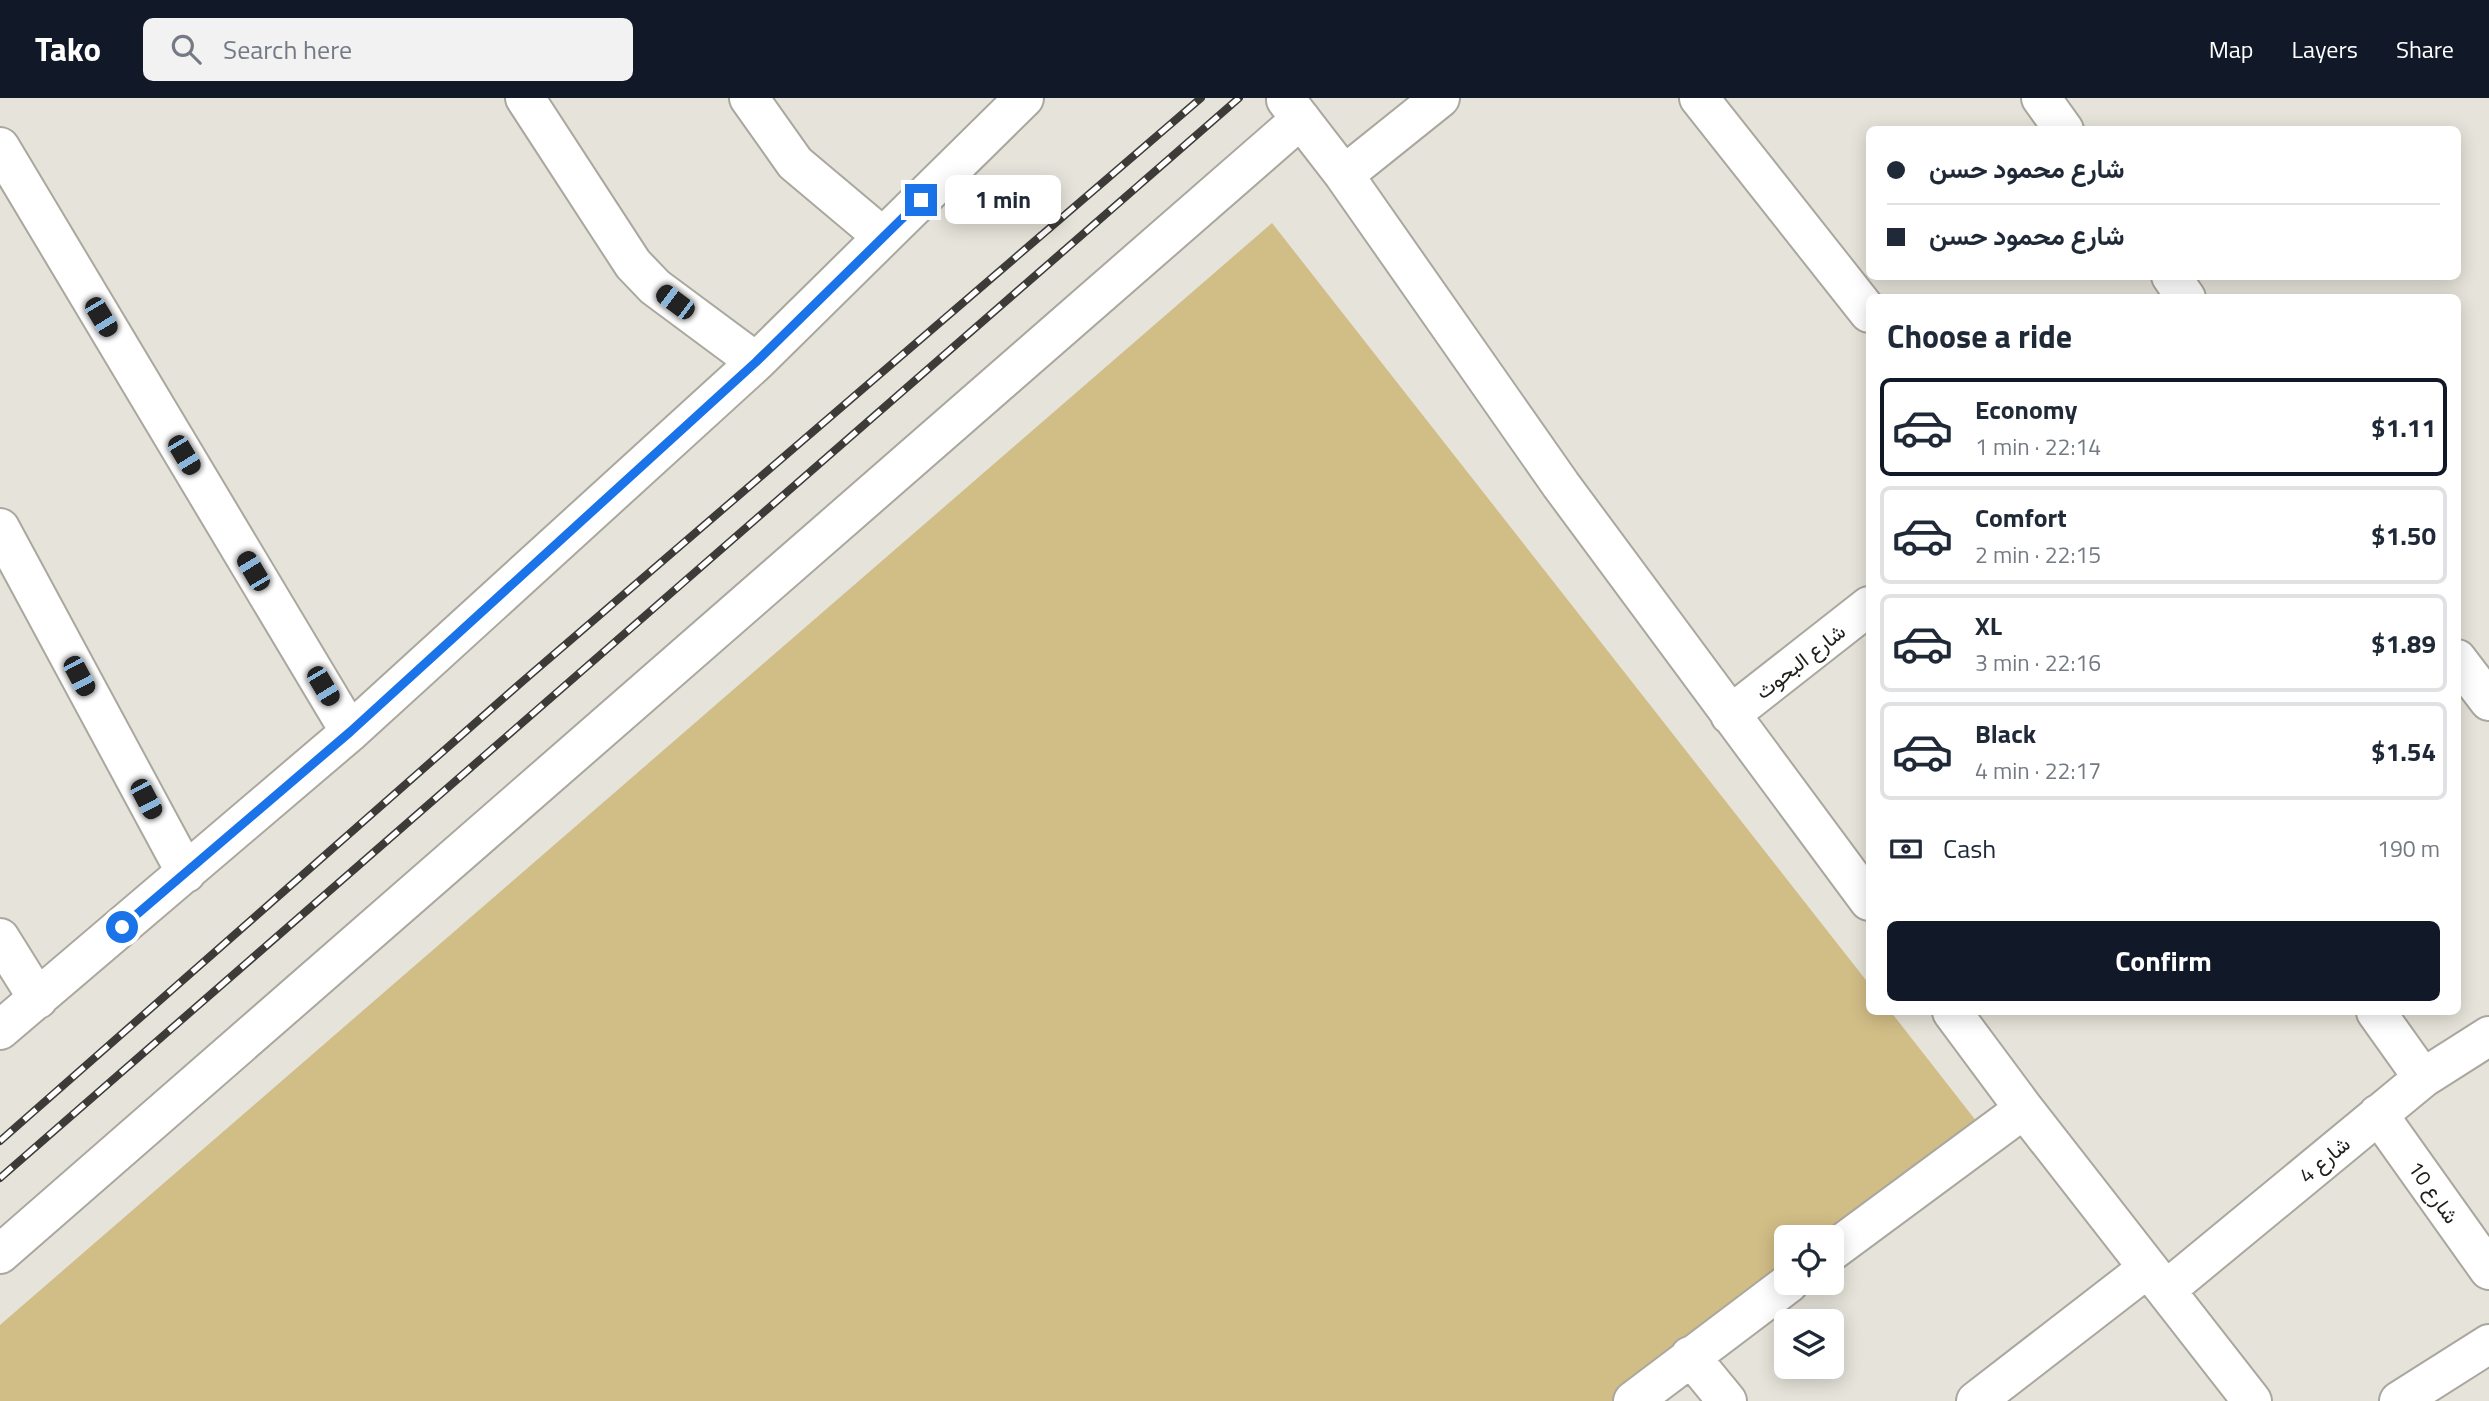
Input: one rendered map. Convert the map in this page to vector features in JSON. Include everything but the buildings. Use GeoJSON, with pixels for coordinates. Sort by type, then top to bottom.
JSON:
{"type":"FeatureCollection","features":[{"type":"Feature","properties":{"kind":"street"},"geometry":{"type":"LineString","coordinates":[[525,98],[634,264],[655,287],[756,362]]}},
{"type":"Feature","properties":{"kind":"street"},"geometry":{"type":"LineString","coordinates":[[749,98],[796,163],[883,237]]}},
{"type":"Feature","properties":{"kind":"street"},"geometry":{"type":"LineString","coordinates":[[0,1030],[350,732],[756,362],[883,237],[988,111],[1024,98]]}},
{"type":"Feature","properties":{"kind":"street"},"geometry":{"type":"LineString","coordinates":[[1344,176],[1440,98]]}},
{"type":"Feature","properties":{"kind":"street"},"geometry":{"type":"LineString","coordinates":[[1699,98],[1866,309]]}},
{"type":"Feature","properties":{"kind":"street"},"geometry":{"type":"LineString","coordinates":[[2041,98],[2061,126]]}},
{"type":"Feature","properties":{"kind":"street"},"geometry":{"type":"LineString","coordinates":[[0,1254],[1293,108],[1344,176],[1561,485],[1866,897]]}},
{"type":"Feature","properties":{"kind":"street"},"geometry":{"type":"LineString","coordinates":[[0,147],[350,732]]}},
{"type":"Feature","properties":{"kind":"street"},"geometry":{"type":"LineString","coordinates":[[0,528],[186,873]]}},
{"type":"Feature","properties":{"kind":"street","name":"شارع البحوث"},"geometry":{"type":"LineString","coordinates":[[1730,715],[1866,608]]}},
{"type":"Feature","properties":{"kind":"street"},"geometry":{"type":"LineString","coordinates":[[2461,664],[2489,701]]}},
{"type":"Feature","properties":{"kind":"street"},"geometry":{"type":"LineString","coordinates":[[0,938],[38,999]]}},
{"type":"Feature","properties":{"kind":"street"},"geometry":{"type":"LineString","coordinates":[[1954,1015],[2024,1109],[2252,1401]]}},
{"type":"Feature","properties":{"kind":"street"},"geometry":{"type":"LineString","coordinates":[[2378,1015],[2423,1078]]}},
{"type":"Feature","properties":{"kind":"street","name":"شارع 4"},"geometry":{"type":"LineString","coordinates":[[1976,1401],[2157,1279],[2423,1078],[2489,1036]]}},
{"type":"Feature","properties":{"kind":"street"},"geometry":{"type":"LineString","coordinates":[[1844,1242],[2024,1109]]}},
{"type":"Feature","properties":{"kind":"street","name":"شارع 10"},"geometry":{"type":"LineString","coordinates":[[2378,1114],[2489,1270]]}},
{"type":"Feature","properties":{"kind":"street"},"geometry":{"type":"LineString","coordinates":[[1633,1401],[1774,1294]]}},
{"type":"Feature","properties":{"kind":"street"},"geometry":{"type":"LineString","coordinates":[[2399,1401],[2489,1344]]}},
{"type":"Feature","properties":{"kind":"street"},"geometry":{"type":"LineString","coordinates":[[1690,1356],[1727,1401]]}},
{"type":"Feature","properties":{"kind":"shaded area"},"geometry":{"type":"Polygon","coordinates":[[[1272,223],[1866,980],[1866,1015],[1893,1015],[1984,1131],[1844,1229],[1844,1225],[1774,1225],[1774,1292],[1630,1401],[0,1401],[0,1325],[1272,223]]]}},
{"type":"Feature","properties":{"kind":"railway"},"geometry":{"type":"LineString","coordinates":[[0,1141],[523,681],[1201,98]]}},
{"type":"Feature","properties":{"kind":"railway"},"geometry":{"type":"LineString","coordinates":[[0,1178],[1239,98]]}},
{"type":"Feature","properties":{"kind":"route"},"geometry":{"type":"LineString","coordinates":[[122,927],[350,732],[756,362],[921,200]]}}]}
